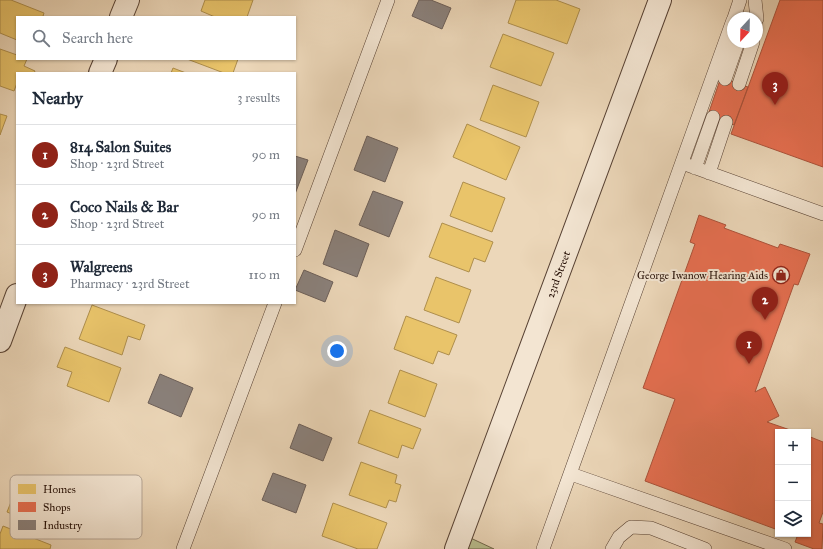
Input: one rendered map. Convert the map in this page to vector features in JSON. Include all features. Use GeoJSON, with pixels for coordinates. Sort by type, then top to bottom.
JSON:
{"type":"FeatureCollection","features":[{"type":"Feature","properties":{"kind":"street"},"geometry":{"type":"LineString","coordinates":[[121,16],[128,0]]}},
{"type":"Feature","properties":{"kind":"street","name":"23rd Street"},"geometry":{"type":"LineString","coordinates":[[456,549],[660,0]]}},
{"type":"Feature","properties":{"kind":"street"},"geometry":{"type":"LineString","coordinates":[[100,72],[106,60]]}},
{"type":"Feature","properties":{"kind":"street"},"geometry":{"type":"LineString","coordinates":[[0,341],[16,298]]}},
{"type":"Feature","properties":{"kind":"lane"},"geometry":{"type":"LineString","coordinates":[[296,247],[388,0]]}},
{"type":"Feature","properties":{"kind":"lane"},"geometry":{"type":"LineString","coordinates":[[755,0],[756,12]]}},
{"type":"Feature","properties":{"kind":"lane"},"geometry":{"type":"LineString","coordinates":[[543,549],[727,38]]}},
{"type":"Feature","properties":{"kind":"lane"},"geometry":{"type":"LineString","coordinates":[[725,79],[736,48]]}},
{"type":"Feature","properties":{"kind":"lane"},"geometry":{"type":"LineString","coordinates":[[739,84],[751,48]]}},
{"type":"Feature","properties":{"kind":"lane"},"geometry":{"type":"LineString","coordinates":[[695,168],[712,117]]}},
{"type":"Feature","properties":{"kind":"lane"},"geometry":{"type":"LineString","coordinates":[[709,172],[726,122]]}},
{"type":"Feature","properties":{"kind":"lane"},"geometry":{"type":"LineString","coordinates":[[682,163],[823,214]]}},
{"type":"Feature","properties":{"kind":"lane"},"geometry":{"type":"LineString","coordinates":[[183,549],[275,304]]}},
{"type":"Feature","properties":{"kind":"lane"},"geometry":{"type":"LineString","coordinates":[[571,474],[785,549]]}},
{"type":"Feature","properties":{"kind":"lane"},"geometry":{"type":"LineString","coordinates":[[612,549],[619,537],[631,526],[652,528],[705,549]]}},
{"type":"Feature","properties":{"kind":"green space"},"geometry":{"type":"Polygon","coordinates":[[[462,534],[494,549],[456,549],[462,534]]]}},
{"type":"Feature","properties":{"kind":"building: Homes"},"geometry":{"type":"Polygon","coordinates":[[[0,0],[11,0],[44,13],[43,16],[16,16],[16,40],[0,33],[0,0]]]}},
{"type":"Feature","properties":{"kind":"building: Homes"},"geometry":{"type":"Polygon","coordinates":[[[205,0],[253,0],[247,16],[213,16],[201,11],[205,0]]]}},
{"type":"Feature","properties":{"kind":"building: Homes"},"geometry":{"type":"Polygon","coordinates":[[[516,0],[556,0],[580,9],[567,44],[508,23],[516,0]]]}},
{"type":"Feature","properties":{"kind":"building: Homes"},"geometry":{"type":"Polygon","coordinates":[[[503,34],[554,53],[541,86],[490,67],[503,34]]]}},
{"type":"Feature","properties":{"kind":"building: Homes"},"geometry":{"type":"Polygon","coordinates":[[[0,49],[16,55],[16,60],[27,60],[24,66],[35,71],[16,72],[16,86],[14,91],[0,86],[0,49]]]}},
{"type":"Feature","properties":{"kind":"building: Homes"},"geometry":{"type":"Polygon","coordinates":[[[190,60],[238,60],[233,72],[221,72],[190,60]]]}},
{"type":"Feature","properties":{"kind":"building: Homes"},"geometry":{"type":"Polygon","coordinates":[[[173,68],[183,72],[171,72],[173,68]]]}},
{"type":"Feature","properties":{"kind":"building: Homes"},"geometry":{"type":"Polygon","coordinates":[[[493,85],[539,102],[526,137],[480,120],[493,85]]]}},
{"type":"Feature","properties":{"kind":"building: Homes"},"geometry":{"type":"Polygon","coordinates":[[[0,114],[7,116],[0,135],[0,114]]]}},
{"type":"Feature","properties":{"kind":"building: Homes"},"geometry":{"type":"Polygon","coordinates":[[[467,124],[520,147],[506,180],[453,157],[467,124]]]}},
{"type":"Feature","properties":{"kind":"building: Homes"},"geometry":{"type":"Polygon","coordinates":[[[463,182],[505,198],[492,232],[450,216],[463,182]]]}},
{"type":"Feature","properties":{"kind":"building: Homes"},"geometry":{"type":"Polygon","coordinates":[[[442,223],[493,242],[485,262],[474,258],[469,272],[429,257],[442,223]]]}},
{"type":"Feature","properties":{"kind":"building: Homes"},"geometry":{"type":"Polygon","coordinates":[[[436,277],[471,290],[459,323],[424,310],[436,277]]]}},
{"type":"Feature","properties":{"kind":"building: Homes"},"geometry":{"type":"Polygon","coordinates":[[[92,305],[145,325],[140,340],[128,336],[122,355],[79,339],[92,305]]]}},
{"type":"Feature","properties":{"kind":"building: Homes"},"geometry":{"type":"Polygon","coordinates":[[[406,316],[457,335],[449,355],[438,351],[433,364],[394,349],[406,316]]]}},
{"type":"Feature","properties":{"kind":"building: Homes"},"geometry":{"type":"Polygon","coordinates":[[[65,347],[121,368],[109,402],[67,386],[72,372],[57,367],[65,347]]]}},
{"type":"Feature","properties":{"kind":"building: Homes"},"geometry":{"type":"Polygon","coordinates":[[[400,370],[437,384],[425,417],[388,403],[400,370]]]}},
{"type":"Feature","properties":{"kind":"building: Homes"},"geometry":{"type":"Polygon","coordinates":[[[370,410],[421,429],[413,449],[402,445],[398,458],[358,443],[370,410]]]}},
{"type":"Feature","properties":{"kind":"building: Homes"},"geometry":{"type":"Polygon","coordinates":[[[361,462],[397,475],[395,483],[401,485],[396,502],[389,500],[386,508],[349,495],[361,462]]]}},
{"type":"Feature","properties":{"kind":"building: Homes"},"geometry":{"type":"Polygon","coordinates":[[[333,503],[387,523],[377,549],[358,549],[322,536],[333,503]]]}},
{"type":"Feature","properties":{"kind":"building: Homes"},"geometry":{"type":"Polygon","coordinates":[[[10,504],[10,513],[7,512],[10,504]]]}},
{"type":"Feature","properties":{"kind":"building: Homes"},"geometry":{"type":"Polygon","coordinates":[[[3,526],[10,529],[10,539],[36,539],[51,545],[50,549],[0,549],[0,534],[3,526]]]}},
{"type":"Feature","properties":{"kind":"building: Shops"},"geometry":{"type":"Polygon","coordinates":[[[780,0],[823,0],[823,167],[731,134],[780,0]]]}},
{"type":"Feature","properties":{"kind":"building: Shops"},"geometry":{"type":"Polygon","coordinates":[[[721,77],[748,87],[734,125],[708,115],[721,77]]]}},
{"type":"Feature","properties":{"kind":"building: Shops"},"geometry":{"type":"Polygon","coordinates":[[[699,215],[726,225],[724,228],[778,248],[780,244],[810,254],[798,285],[794,284],[755,392],[765,387],[779,416],[767,422],[787,429],[775,429],[775,529],[645,481],[675,399],[643,388],[695,244],[690,242],[699,215]]]}},
{"type":"Feature","properties":{"kind":"building: Shops"},"geometry":{"type":"Polygon","coordinates":[[[811,437],[823,442],[823,512],[819,523],[823,524],[822,549],[814,549],[795,542],[797,537],[811,537],[811,437]]]}},
{"type":"Feature","properties":{"kind":"building: Industry"},"geometry":{"type":"Polygon","coordinates":[[[419,0],[431,0],[451,8],[442,29],[412,16],[419,0]]]}},
{"type":"Feature","properties":{"kind":"building: Industry"},"geometry":{"type":"Polygon","coordinates":[[[367,136],[398,148],[385,182],[354,170],[367,136]]]}},
{"type":"Feature","properties":{"kind":"building: Industry"},"geometry":{"type":"Polygon","coordinates":[[[296,156],[308,160],[296,191],[296,156]]]}},
{"type":"Feature","properties":{"kind":"building: Industry"},"geometry":{"type":"Polygon","coordinates":[[[373,191],[403,202],[389,237],[359,225],[373,191]]]}},
{"type":"Feature","properties":{"kind":"building: Industry"},"geometry":{"type":"Polygon","coordinates":[[[335,230],[369,244],[357,277],[323,264],[335,230]]]}},
{"type":"Feature","properties":{"kind":"building: Industry"},"geometry":{"type":"Polygon","coordinates":[[[304,270],[333,282],[325,302],[296,290],[304,270]]]}},
{"type":"Feature","properties":{"kind":"building: Industry"},"geometry":{"type":"Polygon","coordinates":[[[160,374],[193,388],[181,417],[148,403],[160,374]]]}},
{"type":"Feature","properties":{"kind":"building: Industry"},"geometry":{"type":"Polygon","coordinates":[[[299,424],[332,438],[323,461],[290,448],[299,424]]]}},
{"type":"Feature","properties":{"kind":"building: Industry"},"geometry":{"type":"Polygon","coordinates":[[[273,473],[306,485],[296,513],[262,500],[273,473]]]}},
{"type":"Feature","properties":{"kind":"place","name":"Walgreens"},"geometry":{"type":"Point","coordinates":[775,105]}},
{"type":"Feature","properties":{"kind":"place","name":"George Iwanow Hearing Aids"},"geometry":{"type":"Point","coordinates":[781,275]}},
{"type":"Feature","properties":{"kind":"place","name":"Coco Nails & Bar"},"geometry":{"type":"Point","coordinates":[765,320]}},
{"type":"Feature","properties":{"kind":"place","name":"814 Salon Suites"},"geometry":{"type":"Point","coordinates":[749,364]}}]}
